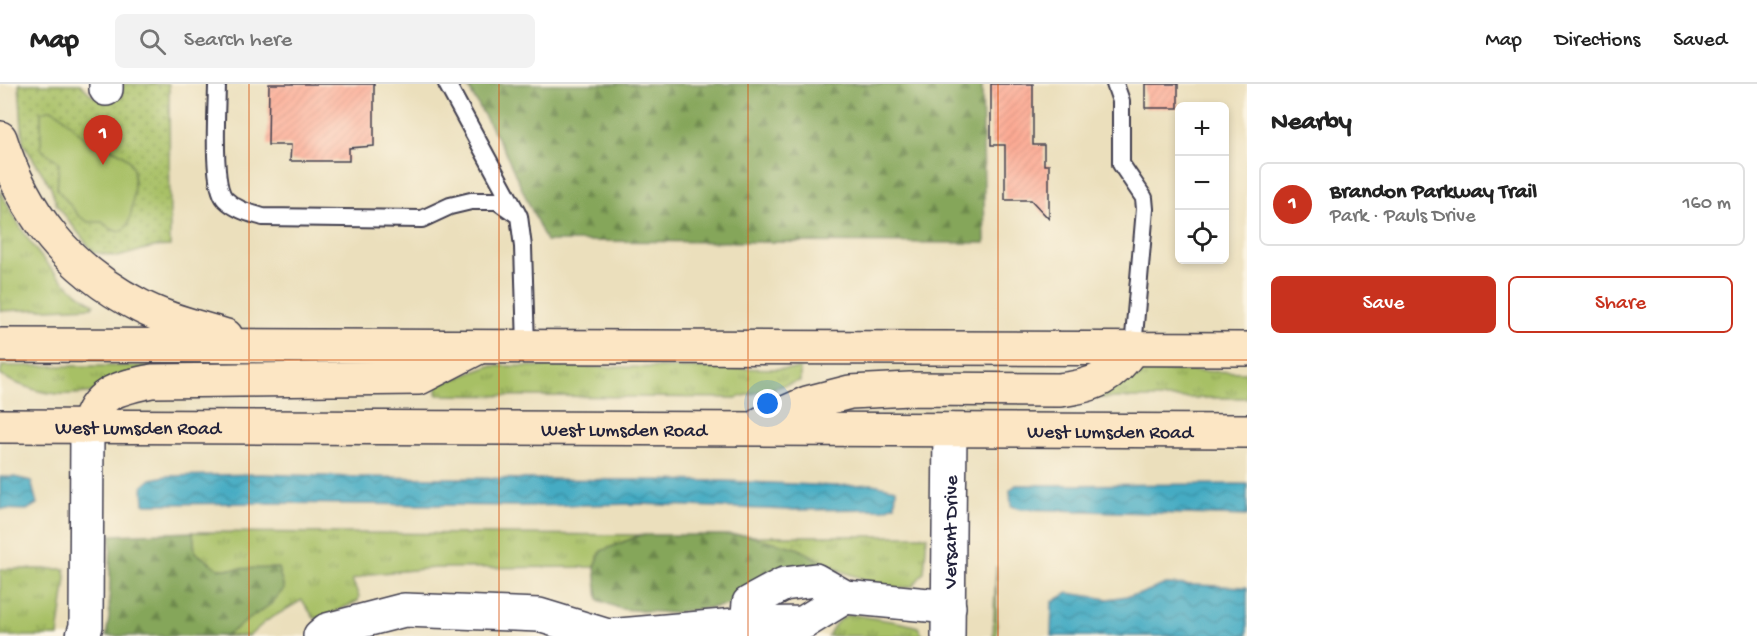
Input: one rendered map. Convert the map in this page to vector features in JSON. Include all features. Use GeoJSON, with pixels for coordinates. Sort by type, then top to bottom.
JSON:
{"type":"FeatureCollection","features":[{"type":"Feature","properties":{"kind":"main road"},"geometry":{"type":"LineString","coordinates":[[0,138],[18,185],[31,208],[48,234],[81,267],[101,283],[141,307],[254,345]]}},
{"type":"Feature","properties":{"kind":"main road"},"geometry":{"type":"LineString","coordinates":[[0,345],[1247,349]]}},
{"type":"Feature","properties":{"kind":"main road"},"geometry":{"type":"LineString","coordinates":[[87,427],[98,402],[127,386],[152,381],[419,378],[482,346]]}},
{"type":"Feature","properties":{"kind":"main road"},"geometry":{"type":"LineString","coordinates":[[752,428],[807,403],[850,392],[910,389],[1059,390],[1080,388],[1095,384],[1110,375],[1133,348]]}},
{"type":"Feature","properties":{"kind":"main road","name":"West Lumsden Road"},"geometry":{"type":"LineString","coordinates":[[0,426],[1247,430]]}},
{"type":"Feature","properties":{"kind":"street"},"geometry":{"type":"LineString","coordinates":[[83,636],[86,626],[87,427]]}},
{"type":"Feature","properties":{"kind":"street","name":"Versant Drive"},"geometry":{"type":"LineString","coordinates":[[948,621],[950,430]]}},
{"type":"Feature","properties":{"kind":"street"},"geometry":{"type":"LineString","coordinates":[[747,624],[749,603],[784,584],[815,580],[844,597],[948,621]]}},
{"type":"Feature","properties":{"kind":"street"},"geometry":{"type":"LineString","coordinates":[[320,636],[327,630],[404,610],[539,615],[608,636],[747,624],[804,629],[844,597]]}},
{"type":"Feature","properties":{"kind":"lane"},"geometry":{"type":"LineString","coordinates":[[217,84],[217,180],[224,198],[241,211],[263,218],[422,219],[471,201],[497,201],[519,216]]}},
{"type":"Feature","properties":{"kind":"lane"},"geometry":{"type":"LineString","coordinates":[[447,84],[519,216],[523,247],[526,346]]}},
{"type":"Feature","properties":{"kind":"lane"},"geometry":{"type":"LineString","coordinates":[[1115,84],[1121,101],[1121,164],[1144,198],[1145,209],[1133,348]]}},
{"type":"Feature","properties":{"kind":"green space"},"geometry":{"type":"Polygon","coordinates":[[[19,84],[80,84],[94,97],[122,97],[123,84],[169,84],[170,246],[153,247],[118,257],[93,252],[56,204],[51,187],[23,143],[19,84]]]}},
{"type":"Feature","properties":{"kind":"green space"},"geometry":{"type":"Polygon","coordinates":[[[466,84],[982,84],[985,243],[546,241],[503,148],[466,84]]]}},
{"type":"Feature","properties":{"kind":"green space"},"geometry":{"type":"Polygon","coordinates":[[[51,109],[59,113],[92,145],[120,153],[132,166],[134,188],[132,207],[126,227],[119,232],[102,222],[88,222],[79,216],[57,189],[59,162],[41,149],[41,112],[51,109]]]}},
{"type":"Feature","properties":{"kind":"green space"},"geometry":{"type":"Polygon","coordinates":[[[0,190],[18,223],[39,254],[64,281],[94,304],[92,307],[0,311],[0,190]]]}},
{"type":"Feature","properties":{"kind":"green space"},"geometry":{"type":"Polygon","coordinates":[[[2,366],[192,366],[116,388],[76,394],[39,391],[0,375],[2,366]]]}},
{"type":"Feature","properties":{"kind":"green space"},"geometry":{"type":"Polygon","coordinates":[[[490,366],[800,369],[800,381],[736,398],[437,395],[437,385],[490,366]]]}},
{"type":"Feature","properties":{"kind":"green space"},"geometry":{"type":"Polygon","coordinates":[[[1136,370],[1247,372],[1247,398],[1027,398],[1136,370]]]}},
{"type":"Feature","properties":{"kind":"green space"},"geometry":{"type":"Polygon","coordinates":[[[193,532],[641,535],[601,551],[595,567],[435,568],[370,574],[352,580],[359,596],[358,601],[320,619],[314,618],[302,600],[266,621],[249,636],[225,636],[284,589],[278,569],[219,569],[195,552],[193,532]]]}},
{"type":"Feature","properties":{"kind":"green space"},"geometry":{"type":"Polygon","coordinates":[[[193,532],[195,552],[219,569],[278,568],[284,589],[271,604],[225,636],[106,636],[109,618],[111,535],[193,532]]]}},
{"type":"Feature","properties":{"kind":"green space"},"geometry":{"type":"Polygon","coordinates":[[[641,535],[746,535],[797,548],[841,571],[809,566],[769,578],[730,605],[670,613],[621,609],[598,600],[595,567],[601,551],[641,535]]]}},
{"type":"Feature","properties":{"kind":"green space"},"geometry":{"type":"Polygon","coordinates":[[[746,536],[927,536],[924,572],[913,586],[893,590],[841,571],[797,548],[746,536]]]}},
{"type":"Feature","properties":{"kind":"green space"},"geometry":{"type":"Polygon","coordinates":[[[996,566],[997,636],[993,636],[996,566]]]}},
{"type":"Feature","properties":{"kind":"green space"},"geometry":{"type":"Polygon","coordinates":[[[0,569],[65,569],[66,578],[58,636],[0,636],[0,569]]]}},
{"type":"Feature","properties":{"kind":"green space"},"geometry":{"type":"Polygon","coordinates":[[[852,614],[918,627],[923,636],[828,636],[837,622],[852,614]]]}},
{"type":"Feature","properties":{"kind":"water"},"geometry":{"type":"Polygon","coordinates":[[[260,474],[726,481],[835,486],[873,484],[896,489],[895,505],[885,509],[789,510],[639,504],[519,506],[144,504],[143,486],[151,479],[167,476],[260,474]]]}},
{"type":"Feature","properties":{"kind":"water"},"geometry":{"type":"Polygon","coordinates":[[[0,477],[31,481],[37,504],[27,510],[0,509],[0,477]]]}},
{"type":"Feature","properties":{"kind":"water"},"geometry":{"type":"Polygon","coordinates":[[[1247,484],[1247,516],[1020,509],[1011,506],[1010,490],[1016,485],[1247,484]]]}},
{"type":"Feature","properties":{"kind":"water"},"geometry":{"type":"Polygon","coordinates":[[[1166,584],[1247,587],[1247,636],[1051,636],[1052,602],[1068,593],[1108,599],[1140,594],[1166,584]]]}},
{"type":"Feature","properties":{"kind":"building"},"geometry":{"type":"Polygon","coordinates":[[[269,84],[374,84],[374,146],[349,148],[349,161],[290,161],[291,145],[268,145],[269,84]]]}},
{"type":"Feature","properties":{"kind":"building"},"geometry":{"type":"Polygon","coordinates":[[[991,84],[1033,84],[1033,145],[1044,145],[1044,165],[1049,165],[1049,219],[1031,200],[1005,200],[1005,145],[991,145],[991,84]]]}},
{"type":"Feature","properties":{"kind":"building"},"geometry":{"type":"Polygon","coordinates":[[[1145,84],[1178,84],[1178,102],[1175,102],[1175,108],[1145,108],[1145,84]]]}},
{"type":"Feature","properties":{"kind":"place","name":"Brandon Parkway Trail"},"geometry":{"type":"Point","coordinates":[103,165]}}]}
